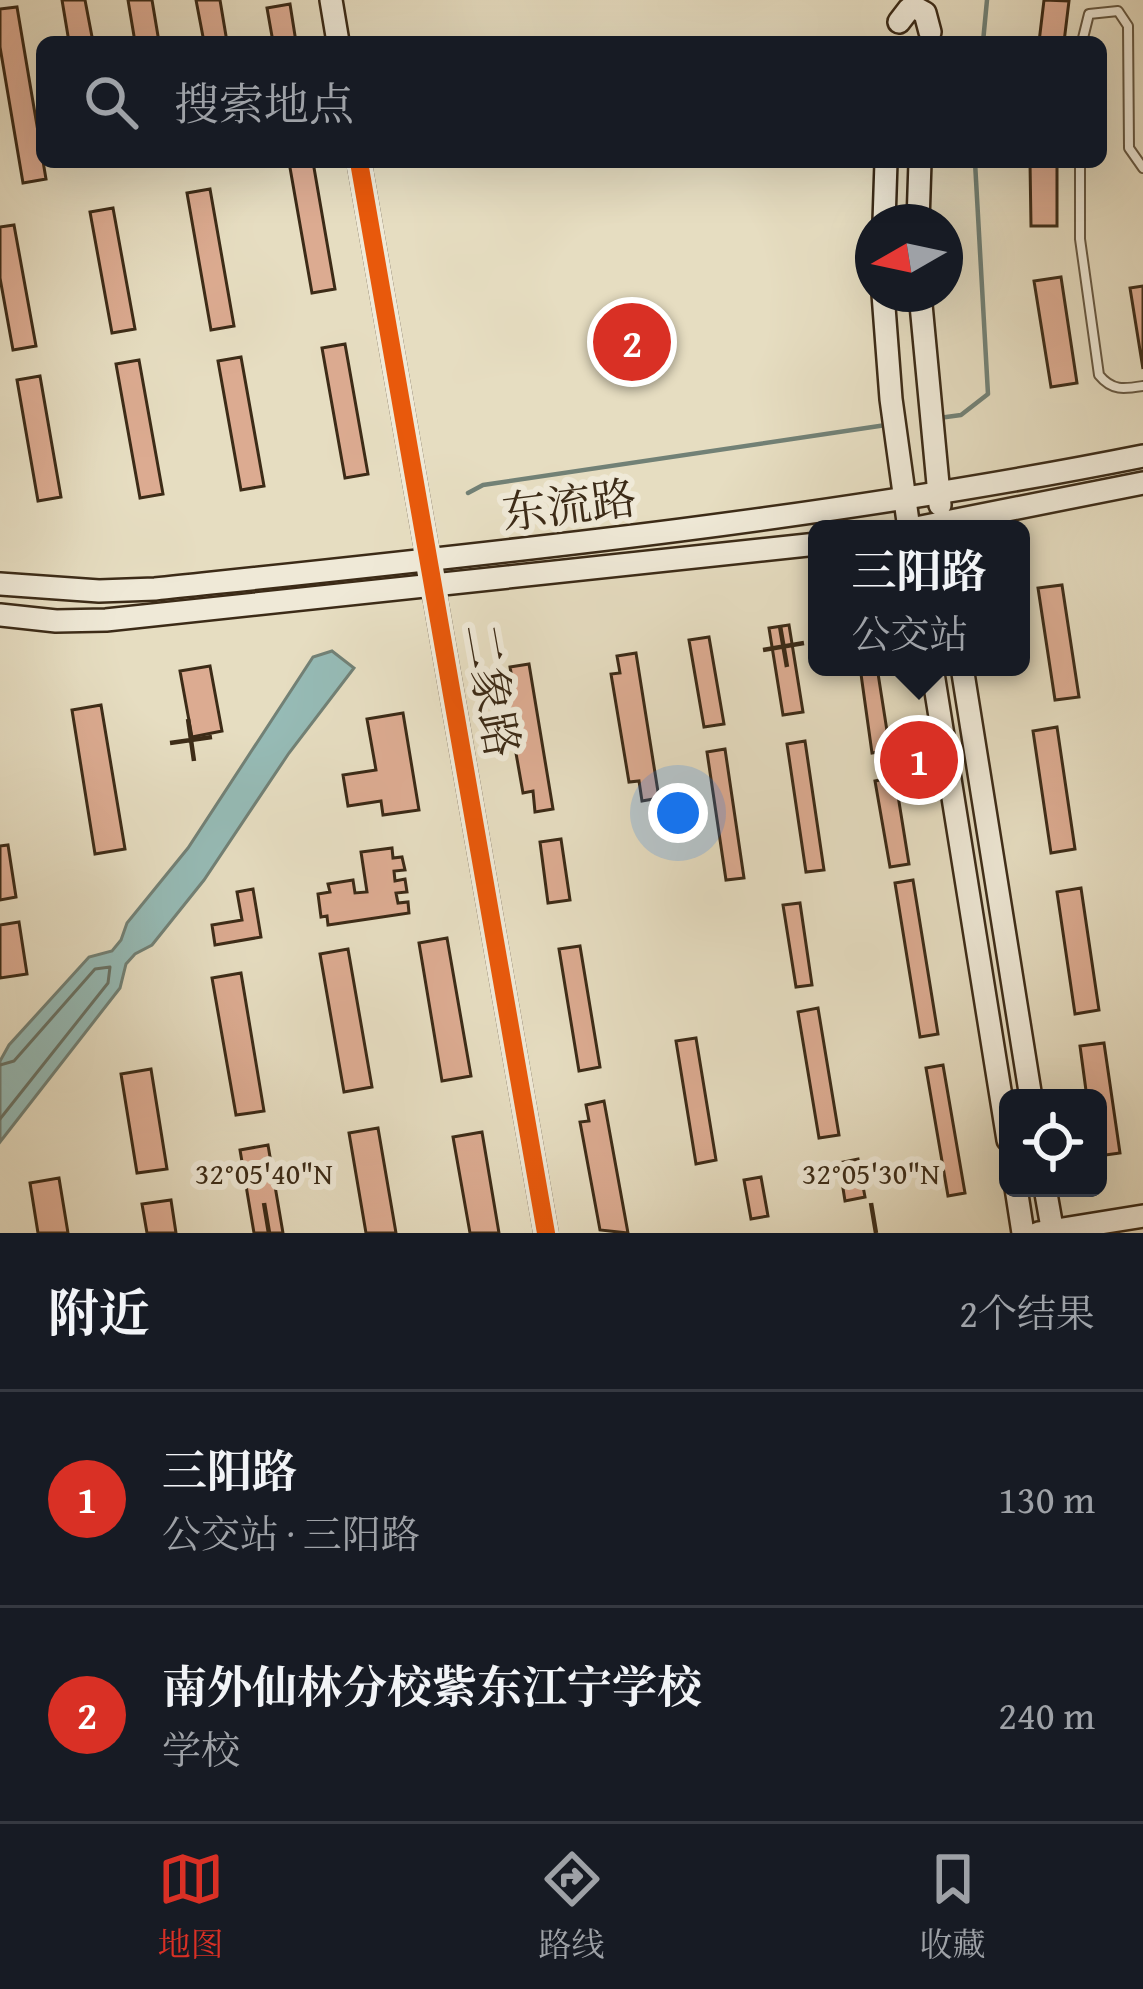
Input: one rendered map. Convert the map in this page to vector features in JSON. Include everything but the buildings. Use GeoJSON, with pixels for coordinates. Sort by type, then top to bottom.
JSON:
{"type":"FeatureCollection","features":[{"type":"Feature","properties":{"kind":"main road"},"geometry":{"type":"LineString","coordinates":[[331,0],[337,36]]}},
{"type":"Feature","properties":{"kind":"main road"},"geometry":{"type":"LineString","coordinates":[[929,36],[934,0]]}},
{"type":"Feature","properties":{"kind":"main road"},"geometry":{"type":"LineString","coordinates":[[899,21],[916,8],[925,13],[929,36]]}},
{"type":"Feature","properties":{"kind":"main road","name":"二象路"},"geometry":{"type":"LineString","coordinates":[[359,168],[546,1233]]}},
{"type":"Feature","properties":{"kind":"main road"},"geometry":{"type":"LineString","coordinates":[[885,204],[886,168]]}},
{"type":"Feature","properties":{"kind":"main road"},"geometry":{"type":"LineString","coordinates":[[919,204],[920,168]]}},
{"type":"Feature","properties":{"kind":"main road"},"geometry":{"type":"LineString","coordinates":[[885,312],[891,399],[908,520]]}},
{"type":"Feature","properties":{"kind":"main road"},"geometry":{"type":"LineString","coordinates":[[921,312],[941,520]]}},
{"type":"Feature","properties":{"kind":"main road","name":"东流路"},"geometry":{"type":"LineString","coordinates":[[0,584],[99,591],[155,589],[608,541],[939,494],[1143,456]]}},
{"type":"Feature","properties":{"kind":"main road"},"geometry":{"type":"LineString","coordinates":[[970,520],[1143,483]]}},
{"type":"Feature","properties":{"kind":"main road","name":"东流路"},"geometry":{"type":"LineString","coordinates":[[0,615],[106,620],[808,545]]}},
{"type":"Feature","properties":{"kind":"main road"},"geometry":{"type":"LineString","coordinates":[[933,676],[1000,1089]]}},
{"type":"Feature","properties":{"kind":"main road"},"geometry":{"type":"LineString","coordinates":[[963,676],[1030,1089]]}},
{"type":"Feature","properties":{"kind":"main road"},"geometry":{"type":"LineString","coordinates":[[1017,1197],[1023,1233]]}},
{"type":"Feature","properties":{"kind":"main road"},"geometry":{"type":"LineString","coordinates":[[1045,1197],[1047,1232],[1143,1216]]}},
{"type":"Feature","properties":{"kind":"lane"},"geometry":{"type":"LineString","coordinates":[[1084,36],[1089,14],[1103,5],[1118,11],[1128,26],[1129,148],[1143,168]]}},
{"type":"Feature","properties":{"kind":"lane"},"geometry":{"type":"LineString","coordinates":[[1080,168],[1080,239],[1099,375],[1107,385],[1122,390],[1143,386]]}},
{"type":"Feature","properties":{"kind":"water"},"geometry":{"type":"Polygon","coordinates":[[[332,651],[354,668],[289,753],[204,880],[152,945],[126,964],[120,988],[0,1142],[0,1061],[9,1045],[89,957],[112,951],[127,923],[188,848],[313,657],[332,651]]]}},
{"type":"Feature","properties":{"kind":"waterway"},"geometry":{"type":"LineString","coordinates":[[984,36],[987,0]]}},
{"type":"Feature","properties":{"kind":"waterway"},"geometry":{"type":"LineString","coordinates":[[939,418],[961,415],[988,394],[975,168]]}},
{"type":"Feature","properties":{"kind":"waterway"},"geometry":{"type":"LineString","coordinates":[[468,493],[483,485],[886,425]]}},
{"type":"Feature","properties":{"kind":"cycle path"},"geometry":{"type":"LineString","coordinates":[[360,168],[546,1233]]}},
{"type":"Feature","properties":{"kind":"place","name":"南外仙林分校紫东江宁学校"},"geometry":{"type":"Point","coordinates":[632,342]}},
{"type":"Feature","properties":{"kind":"place","name":"三阳路"},"geometry":{"type":"Point","coordinates":[919,760]}}]}
